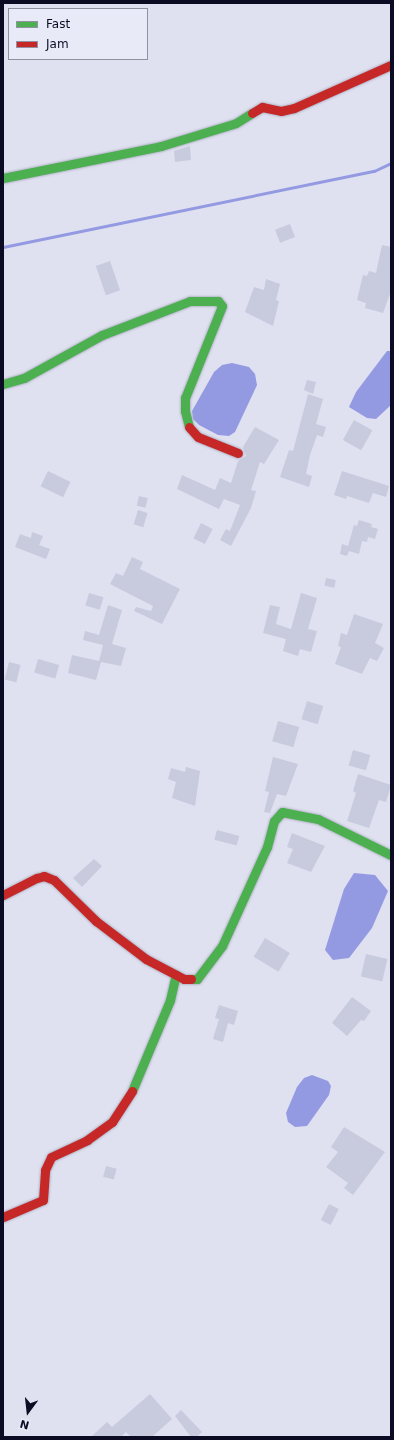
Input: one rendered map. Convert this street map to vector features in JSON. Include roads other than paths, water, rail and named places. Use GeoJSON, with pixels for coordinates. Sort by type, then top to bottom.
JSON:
{"type":"FeatureCollection","features":[{"type":"Feature","properties":{"kind":"street"},"geometry":{"type":"LineString","coordinates":[[3,178],[161,146],[236,123],[262,107],[281,111],[294,108],[391,65]]}},
{"type":"Feature","properties":{"kind":"street"},"geometry":{"type":"LineString","coordinates":[[3,384],[24,378],[102,335],[190,300],[218,301],[222,306],[203,348],[185,398],[185,411],[189,426],[198,437],[238,453]]}},
{"type":"Feature","properties":{"kind":"street"},"geometry":{"type":"LineString","coordinates":[[3,895],[36,878],[44,876],[54,880],[96,921],[146,959],[184,979],[197,979],[222,946],[267,847],[274,821],[282,812],[318,818],[391,855]]}},
{"type":"Feature","properties":{"kind":"street"},"geometry":{"type":"LineString","coordinates":[[3,1217],[33,1206],[43,1200],[45,1170],[51,1158],[73,1145],[87,1140],[112,1122],[132,1091],[170,1000],[176,975]]}},
{"type":"Feature","properties":{"kind":"water"},"geometry":{"type":"Polygon","coordinates":[[[387,351],[391,351],[391,405],[376,419],[367,418],[349,407],[356,392],[387,351]]]}},
{"type":"Feature","properties":{"kind":"water"},"geometry":{"type":"Polygon","coordinates":[[[232,363],[249,367],[255,374],[257,385],[235,432],[229,436],[218,435],[199,425],[193,419],[192,411],[214,372],[222,365],[232,363]]]}},
{"type":"Feature","properties":{"kind":"water"},"geometry":{"type":"Polygon","coordinates":[[[354,873],[375,875],[388,891],[372,928],[349,958],[333,960],[325,950],[344,889],[354,873]]]}},
{"type":"Feature","properties":{"kind":"water"},"geometry":{"type":"Polygon","coordinates":[[[312,1075],[328,1081],[331,1086],[329,1095],[307,1126],[295,1127],[288,1122],[286,1113],[297,1087],[304,1078],[312,1075]]]}},
{"type":"Feature","properties":{"kind":"waterway"},"geometry":{"type":"LineString","coordinates":[[3,247],[374,171],[391,163]]}}]}
